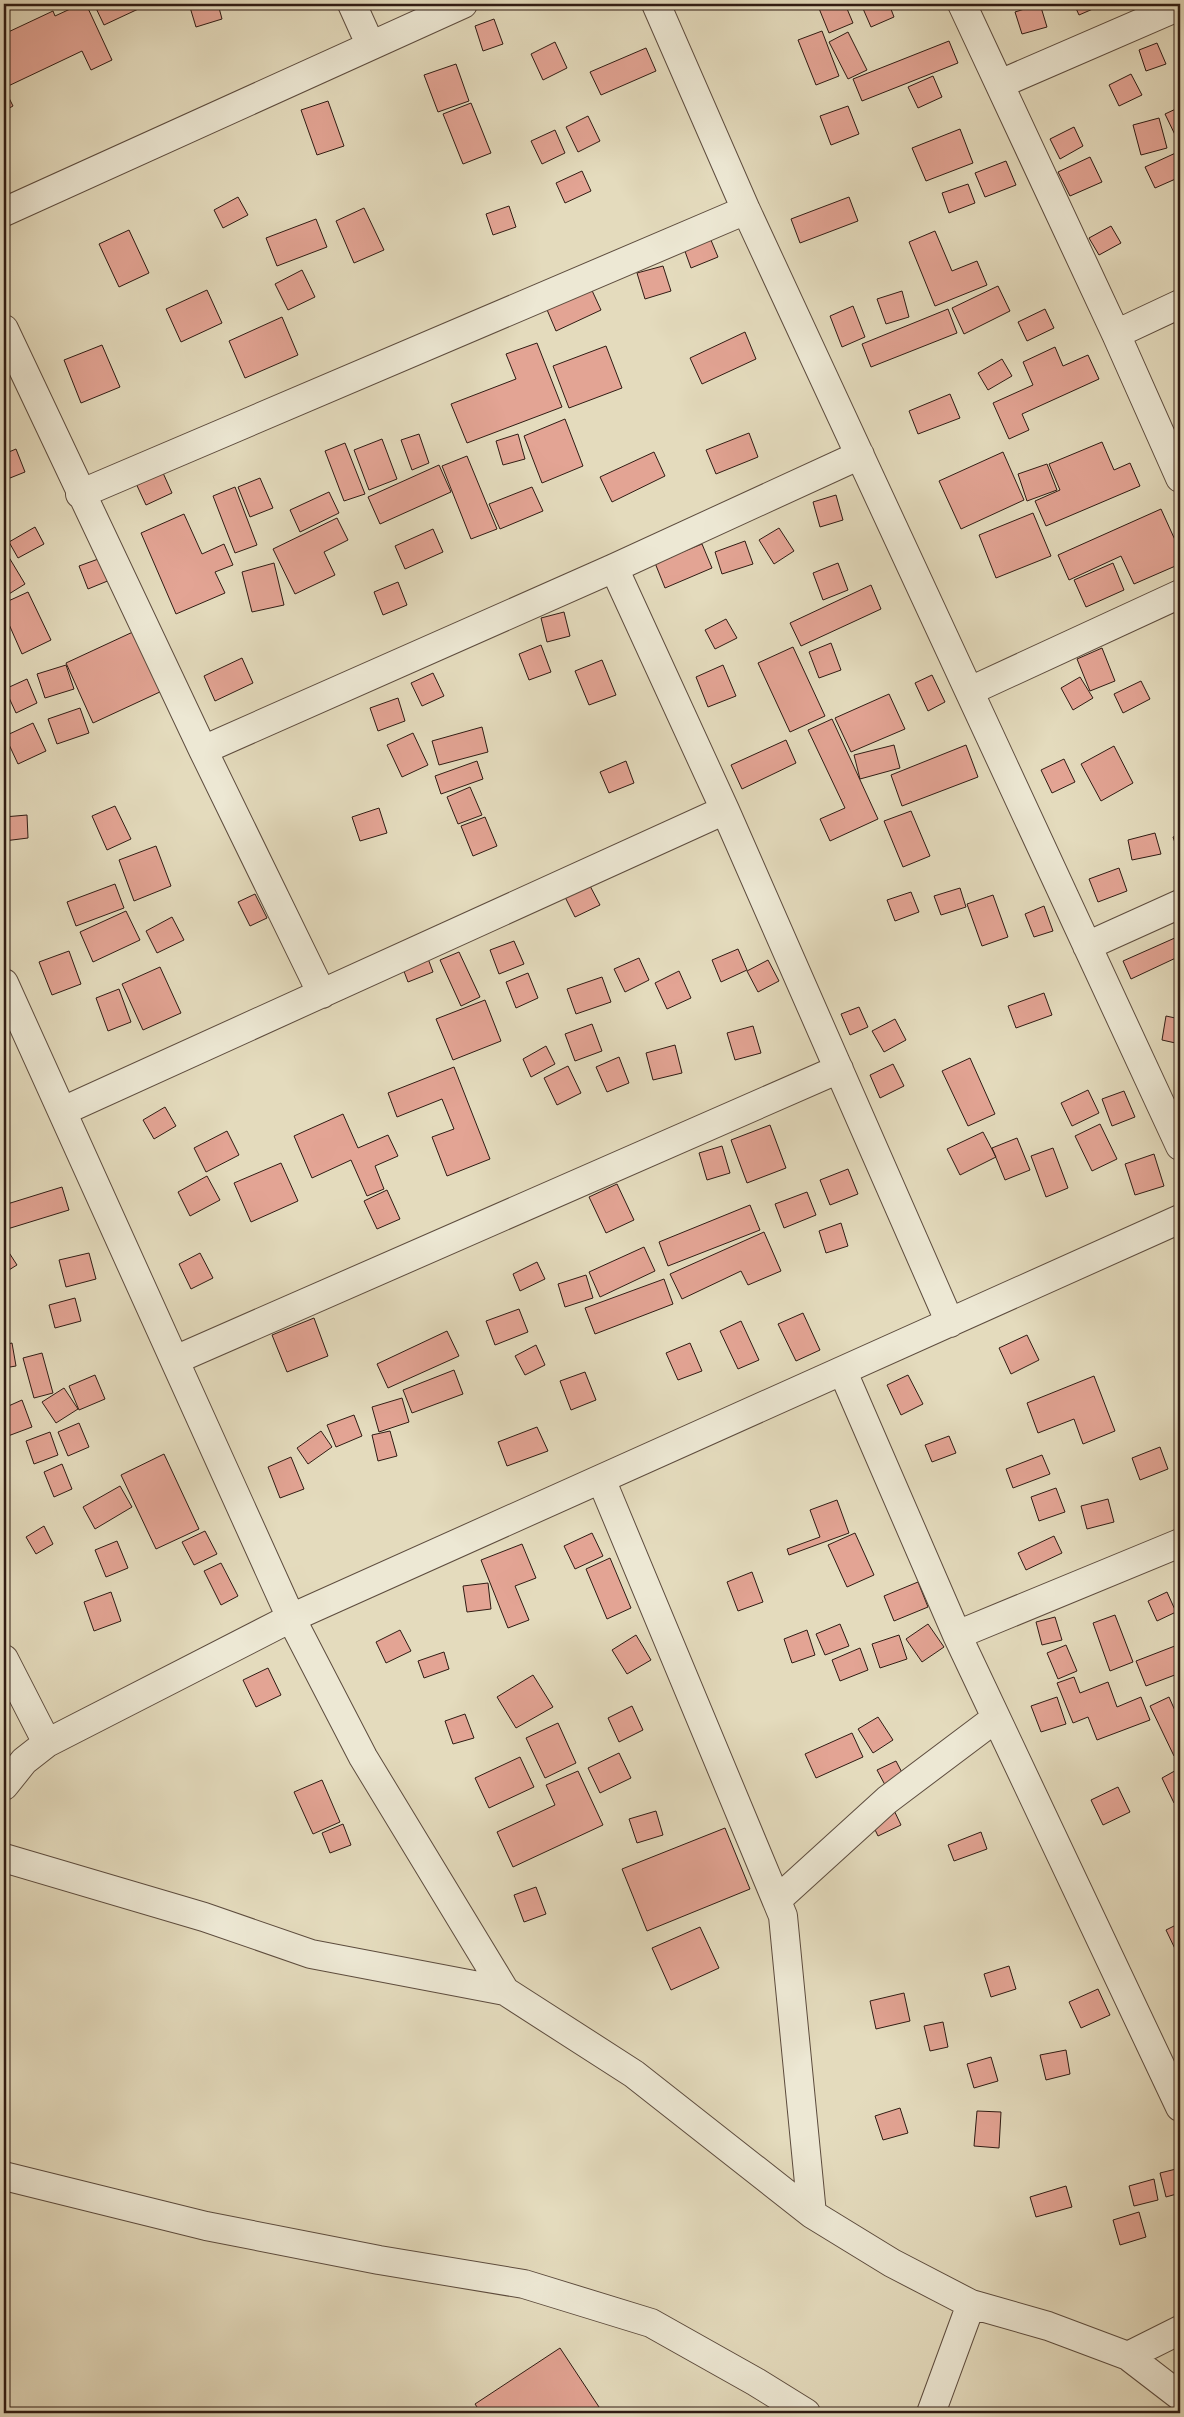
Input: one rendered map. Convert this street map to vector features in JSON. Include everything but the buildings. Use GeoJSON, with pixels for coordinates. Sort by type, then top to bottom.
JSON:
{"type":"FeatureCollection","features":[{"type":"Feature","properties":{"kind":"street"},"geometry":{"type":"LineString","coordinates":[[352,4],[370,44]]}},
{"type":"Feature","properties":{"kind":"street"},"geometry":{"type":"LineString","coordinates":[[4,212],[370,44],[463,4]]}},
{"type":"Feature","properties":{"kind":"street"},"geometry":{"type":"LineString","coordinates":[[656,4],[746,210],[1180,1146]]}},
{"type":"Feature","properties":{"kind":"street"},"geometry":{"type":"LineString","coordinates":[[962,4],[1116,334],[1180,478]]}},
{"type":"Feature","properties":{"kind":"street"},"geometry":{"type":"LineString","coordinates":[[1000,84],[1180,6]]}},
{"type":"Feature","properties":{"kind":"street"},"geometry":{"type":"LineString","coordinates":[[80,494],[746,210]]}},
{"type":"Feature","properties":{"kind":"street"},"geometry":{"type":"LineString","coordinates":[[1116,334],[1180,304]]}},
{"type":"Feature","properties":{"kind":"street"},"geometry":{"type":"LineString","coordinates":[[4,329],[80,494],[322,994]]}},
{"type":"Feature","properties":{"kind":"street"},"geometry":{"type":"LineString","coordinates":[[203,750],[614,568],[860,455]]}},
{"type":"Feature","properties":{"kind":"street"},"geometry":{"type":"LineString","coordinates":[[614,568],[725,810],[950,1323]]}},
{"type":"Feature","properties":{"kind":"street"},"geometry":{"type":"LineString","coordinates":[[970,691],[1180,594]]}},
{"type":"Feature","properties":{"kind":"street"},"geometry":{"type":"LineString","coordinates":[[63,1111],[725,810]]}},
{"type":"Feature","properties":{"kind":"street"},"geometry":{"type":"LineString","coordinates":[[1087,946],[1180,904]]}},
{"type":"Feature","properties":{"kind":"street"},"geometry":{"type":"LineString","coordinates":[[4,983],[291,1618],[363,1757],[505,1992]]}},
{"type":"Feature","properties":{"kind":"street"},"geometry":{"type":"LineString","coordinates":[[175,1360],[839,1070]]}},
{"type":"Feature","properties":{"kind":"street"},"geometry":{"type":"LineString","coordinates":[[4,1786],[24,1761],[47,1743],[291,1618],[843,1372],[1180,1218]]}},
{"type":"Feature","properties":{"kind":"street"},"geometry":{"type":"LineString","coordinates":[[843,1372],[957,1635],[1180,2107]]}},
{"type":"Feature","properties":{"kind":"street"},"geometry":{"type":"LineString","coordinates":[[601,1479],[783,1916],[812,2214]]}},
{"type":"Feature","properties":{"kind":"street"},"geometry":{"type":"LineString","coordinates":[[957,1635],[1180,1543]]}},
{"type":"Feature","properties":{"kind":"street"},"geometry":{"type":"LineString","coordinates":[[4,1658],[47,1743]]}},
{"type":"Feature","properties":{"kind":"street"},"geometry":{"type":"LineString","coordinates":[[776,1900],[887,1800],[996,1718]]}},
{"type":"Feature","properties":{"kind":"street"},"geometry":{"type":"LineString","coordinates":[[4,1858],[204,1917],[311,1954],[505,1992],[634,2074],[812,2214],[892,2263],[971,2304],[1048,2326],[1128,2356],[1180,2396]]}},
{"type":"Feature","properties":{"kind":"street"},"geometry":{"type":"LineString","coordinates":[[4,2176],[216,2228],[379,2260],[524,2284],[651,2323],[756,2382],[806,2413]]}},
{"type":"Feature","properties":{"kind":"street"},"geometry":{"type":"LineString","coordinates":[[931,2413],[971,2304]]}},
{"type":"Feature","properties":{"kind":"street"},"geometry":{"type":"LineString","coordinates":[[1128,2356],[1180,2330]]}}]}
